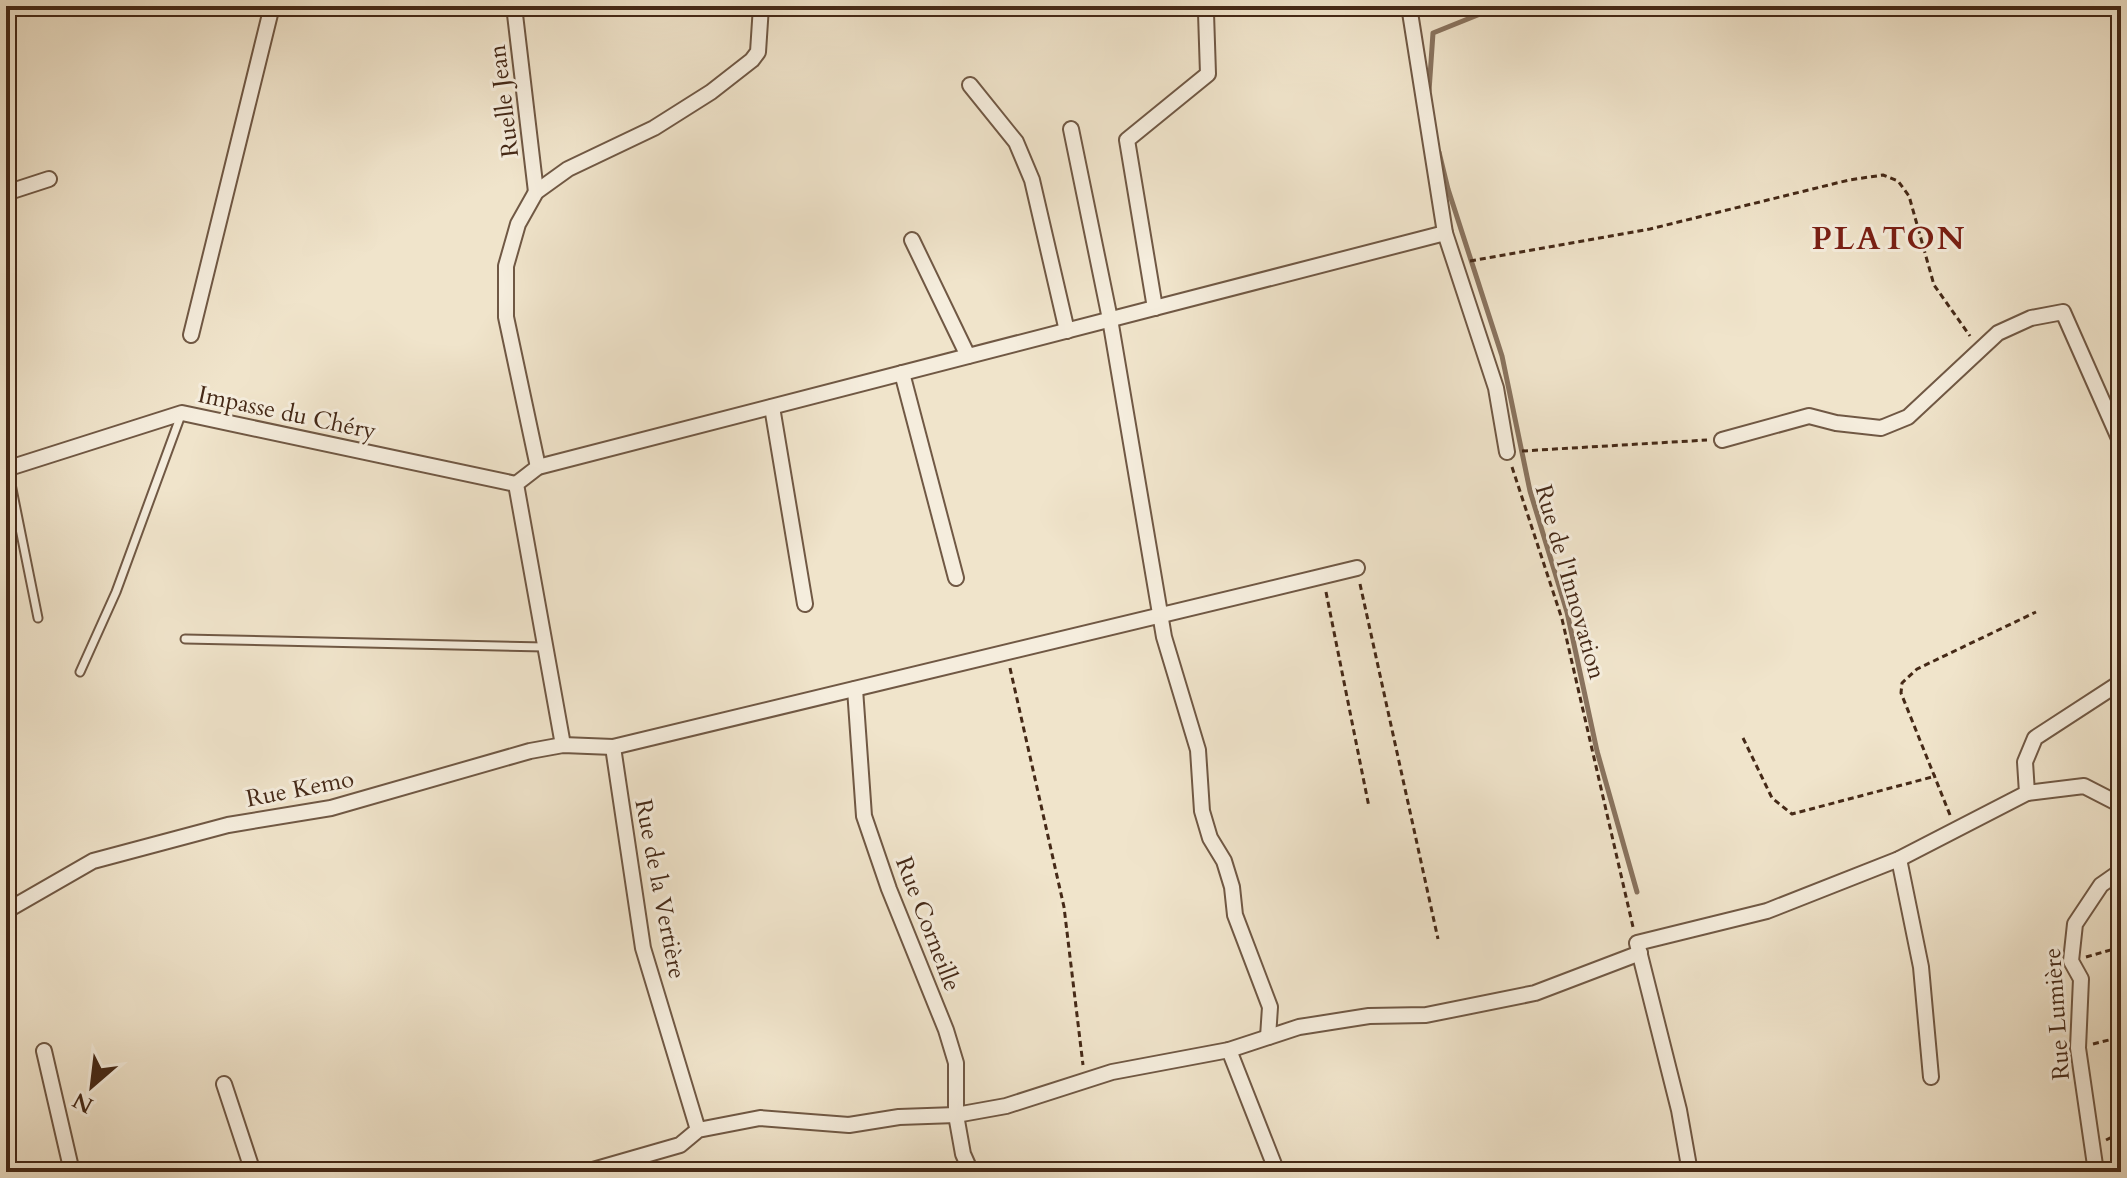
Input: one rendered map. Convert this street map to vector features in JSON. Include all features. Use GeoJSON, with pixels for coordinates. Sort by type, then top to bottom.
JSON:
{"type":"FeatureCollection","features":[{"type":"Feature","properties":{"kind":"street"},"geometry":{"type":"LineString","coordinates":[[191,335],[272,6]]}},
{"type":"Feature","properties":{"kind":"street","name":"Ruelle Jean"},"geometry":{"type":"LineString","coordinates":[[514,6],[536,192]]}},
{"type":"Feature","properties":{"kind":"street"},"geometry":{"type":"LineString","coordinates":[[538,467],[506,317],[506,266],[518,224],[536,192],[568,169],[654,128],[711,92],[752,60],[758,52],[761,6]]}},
{"type":"Feature","properties":{"kind":"street"},"geometry":{"type":"LineString","coordinates":[[1155,308],[1127,140],[1208,74],[1206,13],[1212,6]]}},
{"type":"Feature","properties":{"kind":"street"},"geometry":{"type":"LineString","coordinates":[[1409,6],[1445,233],[1496,388],[1507,452]]}},
{"type":"Feature","properties":{"kind":"street"},"geometry":{"type":"LineString","coordinates":[[970,85],[1006,126],[1027,167],[1067,331]]}},
{"type":"Feature","properties":{"kind":"street"},"geometry":{"type":"LineString","coordinates":[[1071,129],[1110,319],[1171,669],[1198,750],[1202,811],[1210,838],[1224,861],[1232,887],[1235,915],[1270,1007],[1268,1037]]}},
{"type":"Feature","properties":{"kind":"street"},"geometry":{"type":"LineString","coordinates":[[6,193],[49,179]]}},
{"type":"Feature","properties":{"kind":"street"},"geometry":{"type":"LineString","coordinates":[[563,745],[516,484],[538,467],[1445,233]]}},
{"type":"Feature","properties":{"kind":"street"},"geometry":{"type":"LineString","coordinates":[[912,240],[968,356]]}},
{"type":"Feature","properties":{"kind":"street"},"geometry":{"type":"LineString","coordinates":[[1722,440],[1809,416],[1836,423],[1881,428],[1908,417],[1998,333],[2031,318],[2063,312],[2121,443]]}},
{"type":"Feature","properties":{"kind":"street"},"geometry":{"type":"LineString","coordinates":[[902,373],[956,578]]}},
{"type":"Feature","properties":{"kind":"street"},"geometry":{"type":"LineString","coordinates":[[772,407],[805,604]]}},
{"type":"Feature","properties":{"kind":"street","name":"Impasse du Chéry"},"geometry":{"type":"LineString","coordinates":[[7,466],[182,413],[516,484]]}},
{"type":"Feature","properties":{"kind":"street","name":"Rue Kemo"},"geometry":{"type":"LineString","coordinates":[[6,911],[93,861],[228,825],[331,808],[530,751],[563,745],[613,747],[1357,568]]}},
{"type":"Feature","properties":{"kind":"street"},"geometry":{"type":"LineString","coordinates":[[2027,793],[2025,762],[2035,738],[2121,682]]}},
{"type":"Feature","properties":{"kind":"street","name":"Rue Corneille"},"geometry":{"type":"LineString","coordinates":[[855,689],[864,816],[956,1063],[956,1115],[963,1154],[971,1172]]}},
{"type":"Feature","properties":{"kind":"street","name":"Rue de la Vertière"},"geometry":{"type":"LineString","coordinates":[[613,747],[643,948],[698,1130]]}},
{"type":"Feature","properties":{"kind":"street"},"geometry":{"type":"LineString","coordinates":[[586,1172],[680,1145],[698,1130],[760,1118],[849,1125],[899,1117],[956,1115],[1006,1106],[1112,1072],[1229,1050],[1299,1027],[1355,1018],[1426,1015],[1509,999],[1599,971],[1638,948],[1767,911],[1899,859],[2027,793],[2084,786],[2121,805]]}},
{"type":"Feature","properties":{"kind":"street"},"geometry":{"type":"LineString","coordinates":[[1899,859],[1921,967],[1931,1077]]}},
{"type":"Feature","properties":{"kind":"street","name":"Rue Lumière"},"geometry":{"type":"LineString","coordinates":[[2096,1172],[2078,1048],[2081,979],[2071,961],[2075,924],[2101,885],[2121,871]]}},
{"type":"Feature","properties":{"kind":"street"},"geometry":{"type":"LineString","coordinates":[[1638,948],[1690,1172]]}},
{"type":"Feature","properties":{"kind":"street"},"geometry":{"type":"LineString","coordinates":[[1229,1050],[1277,1172]]}},
{"type":"Feature","properties":{"kind":"street"},"geometry":{"type":"LineString","coordinates":[[44,1051],[72,1172]]}},
{"type":"Feature","properties":{"kind":"street"},"geometry":{"type":"LineString","coordinates":[[224,1084],[253,1172]]}},
{"type":"Feature","properties":{"kind":"lane"},"geometry":{"type":"LineString","coordinates":[[80,672],[116,592],[182,413]]}},
{"type":"Feature","properties":{"kind":"lane"},"geometry":{"type":"LineString","coordinates":[[7,466],[38,618]]}},
{"type":"Feature","properties":{"kind":"lane"},"geometry":{"type":"LineString","coordinates":[[185,639],[545,647]]}},
{"type":"Feature","properties":{"kind":"path"},"geometry":{"type":"LineString","coordinates":[[1467,261],[1650,229],[1849,180],[1883,175],[1898,181],[1909,196],[1934,285],[1979,349]]}},
{"type":"Feature","properties":{"kind":"path"},"geometry":{"type":"LineString","coordinates":[[1507,452],[1722,440]]}},
{"type":"Feature","properties":{"kind":"path","name":"Rue de l'Innovation"},"geometry":{"type":"LineString","coordinates":[[1507,452],[1562,619],[1638,948]]}},
{"type":"Feature","properties":{"kind":"path"},"geometry":{"type":"LineString","coordinates":[[1357,568],[1438,939]]}},
{"type":"Feature","properties":{"kind":"path"},"geometry":{"type":"LineString","coordinates":[[1323,576],[1369,807]]}},
{"type":"Feature","properties":{"kind":"path"},"geometry":{"type":"LineString","coordinates":[[1956,830],[1901,693],[1902,683],[1917,669],[2036,612]]}},
{"type":"Feature","properties":{"kind":"path"},"geometry":{"type":"LineString","coordinates":[[1007,652],[1064,907],[1085,1081]]}},
{"type":"Feature","properties":{"kind":"path"},"geometry":{"type":"LineString","coordinates":[[1743,738],[1772,798],[1792,814],[1936,776]]}},
{"type":"Feature","properties":{"kind":"path"},"geometry":{"type":"LineString","coordinates":[[2071,961],[2121,947]]}},
{"type":"Feature","properties":{"kind":"path"},"geometry":{"type":"LineString","coordinates":[[2078,1048],[2121,1037]]}},
{"type":"Feature","properties":{"kind":"waterway"},"geometry":{"type":"LineString","coordinates":[[1429,91],[1433,33],[1500,6]]}},
{"type":"Feature","properties":{"kind":"waterway"},"geometry":{"type":"LineString","coordinates":[[1439,152],[1502,356],[1530,491],[1567,612],[1597,751],[1637,892]]}},
{"type":"Feature","properties":{"kind":"district","name":"PLATON"},"geometry":{"type":"Point","coordinates":[1889,239]}}]}
